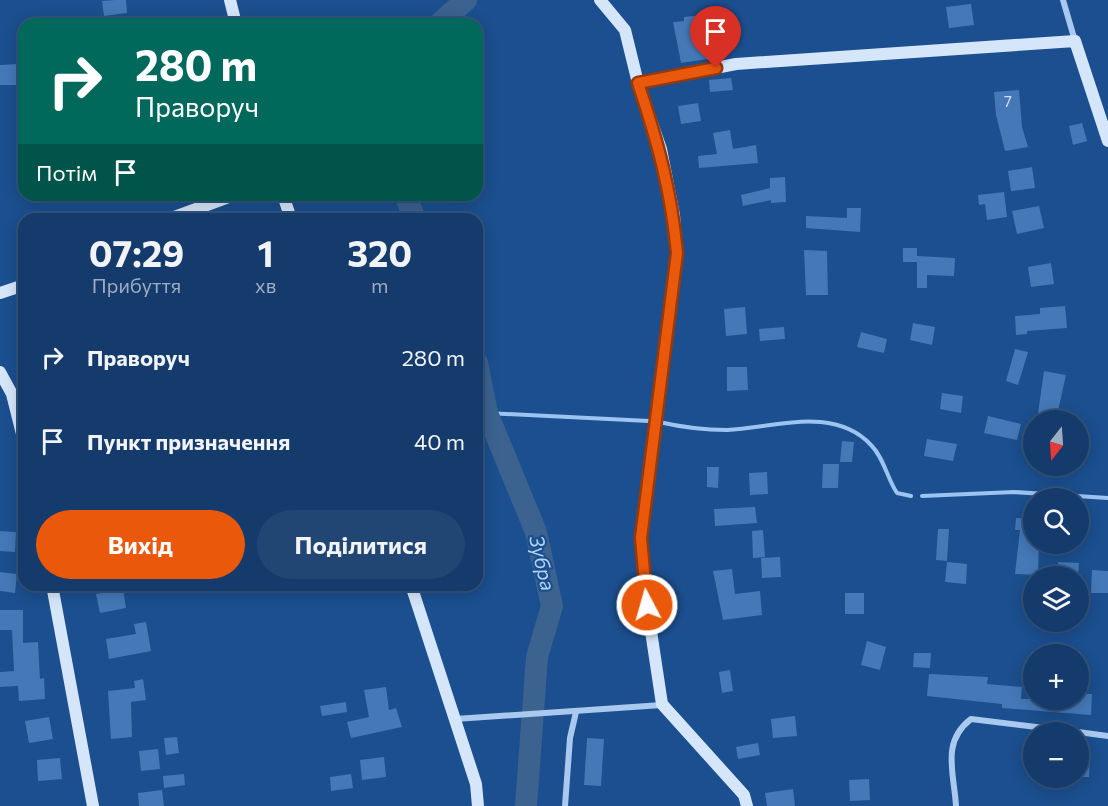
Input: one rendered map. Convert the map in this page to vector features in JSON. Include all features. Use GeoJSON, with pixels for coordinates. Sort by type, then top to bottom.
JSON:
{"type":"FeatureCollection","features":[{"type":"Feature","properties":{"kind":"street"},"geometry":{"type":"LineString","coordinates":[[230,0],[234,18]]}},
{"type":"Feature","properties":{"kind":"street"},"geometry":{"type":"LineString","coordinates":[[600,0],[625,30],[638,83],[661,150],[674,215],[677,253],[641,538],[644,585],[662,705],[744,795],[747,806]]}},
{"type":"Feature","properties":{"kind":"street"},"geometry":{"type":"LineString","coordinates":[[1063,0],[1108,137]]}},
{"type":"Feature","properties":{"kind":"street"},"geometry":{"type":"LineString","coordinates":[[638,83],[736,64],[1075,41]]}},
{"type":"Feature","properties":{"kind":"street"},"geometry":{"type":"LineString","coordinates":[[185,213],[218,201]]}},
{"type":"Feature","properties":{"kind":"street"},"geometry":{"type":"LineString","coordinates":[[0,292],[18,287]]}},
{"type":"Feature","properties":{"kind":"street"},"geometry":{"type":"LineString","coordinates":[[0,372],[12,394],[18,418]]}},
{"type":"Feature","properties":{"kind":"street"},"geometry":{"type":"LineString","coordinates":[[53,591],[93,806]]}},
{"type":"Feature","properties":{"kind":"street"},"geometry":{"type":"LineString","coordinates":[[413,591],[476,784],[478,806]]}},
{"type":"Feature","properties":{"kind":"street"},"geometry":{"type":"LineString","coordinates":[[455,718],[662,705]]}},
{"type":"Feature","properties":{"kind":"street"},"geometry":{"type":"LineString","coordinates":[[565,806],[570,738],[576,712]]}},
{"type":"Feature","properties":{"kind":"street"},"geometry":{"type":"LineString","coordinates":[[956,806],[952,745],[959,728],[971,719],[1023,725]]}},
{"type":"Feature","properties":{"kind":"street"},"geometry":{"type":"LineString","coordinates":[[1089,733],[1108,736]]}},
{"type":"Feature","properties":{"kind":"building"},"geometry":{"type":"Polygon","coordinates":[[[126,0],[127,13],[104,16],[102,1],[126,0]]]}},
{"type":"Feature","properties":{"kind":"building"},"geometry":{"type":"Polygon","coordinates":[[[971,4],[974,25],[949,28],[946,7],[971,4]]]}},
{"type":"Feature","properties":{"kind":"building"},"geometry":{"type":"Polygon","coordinates":[[[721,13],[722,26],[704,28],[708,59],[681,63],[673,22],[684,21],[684,17],[721,13]]]}},
{"type":"Feature","properties":{"kind":"building"},"geometry":{"type":"Polygon","coordinates":[[[18,64],[18,85],[0,85],[0,65],[18,64]]]}},
{"type":"Feature","properties":{"kind":"building"},"geometry":{"type":"Polygon","coordinates":[[[731,78],[733,90],[710,92],[709,80],[731,78]]]}},
{"type":"Feature","properties":{"kind":"building"},"geometry":{"type":"Polygon","coordinates":[[[1019,90],[1022,127],[1028,147],[1005,151],[996,115],[994,92],[1019,90]]]}},
{"type":"Feature","properties":{"kind":"building"},"geometry":{"type":"Polygon","coordinates":[[[698,103],[701,121],[681,124],[678,106],[698,103]]]}},
{"type":"Feature","properties":{"kind":"building"},"geometry":{"type":"Polygon","coordinates":[[[1082,123],[1087,141],[1073,145],[1069,126],[1082,123]]]}},
{"type":"Feature","properties":{"kind":"building"},"geometry":{"type":"Polygon","coordinates":[[[730,130],[733,149],[756,145],[758,163],[699,168],[698,156],[717,154],[713,133],[730,130]]]}},
{"type":"Feature","properties":{"kind":"building"},"geometry":{"type":"Polygon","coordinates":[[[1032,167],[1035,188],[1011,191],[1008,171],[1032,167]]]}},
{"type":"Feature","properties":{"kind":"building"},"geometry":{"type":"Polygon","coordinates":[[[785,177],[786,202],[771,203],[771,200],[743,206],[741,195],[770,188],[770,178],[785,177]]]}},
{"type":"Feature","properties":{"kind":"building"},"geometry":{"type":"Polygon","coordinates":[[[1004,192],[1007,217],[987,220],[985,204],[979,205],[978,195],[1004,192]]]}},
{"type":"Feature","properties":{"kind":"building"},"geometry":{"type":"Polygon","coordinates":[[[1039,206],[1044,228],[1017,234],[1012,211],[1039,206]]]}},
{"type":"Feature","properties":{"kind":"building"},"geometry":{"type":"Polygon","coordinates":[[[847,208],[861,208],[860,232],[806,228],[806,216],[847,218],[847,208]]]}},
{"type":"Feature","properties":{"kind":"building"},"geometry":{"type":"Polygon","coordinates":[[[903,248],[917,248],[917,262],[903,262],[903,248]]]}},
{"type":"Feature","properties":{"kind":"building"},"geometry":{"type":"Polygon","coordinates":[[[804,250],[827,251],[828,295],[806,295],[804,250]]]}},
{"type":"Feature","properties":{"kind":"building"},"geometry":{"type":"Polygon","coordinates":[[[917,256],[955,258],[954,276],[927,275],[927,288],[917,288],[917,256]]]}},
{"type":"Feature","properties":{"kind":"building"},"geometry":{"type":"Polygon","coordinates":[[[1051,263],[1054,284],[1031,287],[1028,267],[1051,263]]]}},
{"type":"Feature","properties":{"kind":"building"},"geometry":{"type":"Polygon","coordinates":[[[1065,306],[1067,328],[1027,331],[1027,334],[1016,335],[1015,316],[1040,314],[1040,308],[1065,306]]]}},
{"type":"Feature","properties":{"kind":"building"},"geometry":{"type":"Polygon","coordinates":[[[745,307],[747,334],[726,336],[724,309],[745,307]]]}},
{"type":"Feature","properties":{"kind":"building"},"geometry":{"type":"Polygon","coordinates":[[[913,323],[935,327],[932,345],[910,340],[913,323]]]}},
{"type":"Feature","properties":{"kind":"building"},"geometry":{"type":"Polygon","coordinates":[[[784,327],[785,339],[760,341],[759,329],[784,327]]]}},
{"type":"Feature","properties":{"kind":"building"},"geometry":{"type":"Polygon","coordinates":[[[861,332],[887,339],[884,353],[857,347],[861,332]]]}},
{"type":"Feature","properties":{"kind":"building"},"geometry":{"type":"Polygon","coordinates":[[[1015,349],[1028,352],[1018,385],[1006,381],[1015,349]]]}},
{"type":"Feature","properties":{"kind":"building"},"geometry":{"type":"Polygon","coordinates":[[[727,367],[747,367],[748,390],[727,391],[727,367]]]}},
{"type":"Feature","properties":{"kind":"building"},"geometry":{"type":"Polygon","coordinates":[[[1044,371],[1066,375],[1058,410],[1038,410],[1044,371]]]}},
{"type":"Feature","properties":{"kind":"building"},"geometry":{"type":"Polygon","coordinates":[[[942,393],[963,396],[961,413],[940,409],[942,393]]]}},
{"type":"Feature","properties":{"kind":"building"},"geometry":{"type":"Polygon","coordinates":[[[988,416],[1021,424],[1017,440],[984,433],[988,416]]]}},
{"type":"Feature","properties":{"kind":"building"},"geometry":{"type":"Polygon","coordinates":[[[927,439],[957,444],[953,461],[924,456],[927,439]]]}},
{"type":"Feature","properties":{"kind":"building"},"geometry":{"type":"Polygon","coordinates":[[[842,441],[854,442],[852,462],[840,462],[842,441]]]}},
{"type":"Feature","properties":{"kind":"building"},"geometry":{"type":"Polygon","coordinates":[[[823,464],[839,464],[838,488],[822,488],[823,464]]]}},
{"type":"Feature","properties":{"kind":"building"},"geometry":{"type":"Polygon","coordinates":[[[707,467],[719,467],[718,488],[707,487],[707,467]]]}},
{"type":"Feature","properties":{"kind":"building"},"geometry":{"type":"Polygon","coordinates":[[[767,472],[768,494],[750,495],[749,473],[767,472]]]}},
{"type":"Feature","properties":{"kind":"building"},"geometry":{"type":"Polygon","coordinates":[[[755,507],[757,523],[715,526],[714,509],[755,507]]]}},
{"type":"Feature","properties":{"kind":"building"},"geometry":{"type":"Polygon","coordinates":[[[1016,518],[1023,518],[1023,554],[1039,554],[1038,566],[1023,566],[1023,574],[1015,574],[1020,530],[1015,530],[1016,518]]]}},
{"type":"Feature","properties":{"kind":"building"},"geometry":{"type":"Polygon","coordinates":[[[938,529],[949,529],[947,561],[936,560],[938,529]]]}},
{"type":"Feature","properties":{"kind":"building"},"geometry":{"type":"Polygon","coordinates":[[[763,530],[765,557],[753,558],[752,531],[763,530]]]}},
{"type":"Feature","properties":{"kind":"building"},"geometry":{"type":"Polygon","coordinates":[[[0,531],[16,532],[15,552],[0,551],[0,531]]]}},
{"type":"Feature","properties":{"kind":"building"},"geometry":{"type":"Polygon","coordinates":[[[780,557],[781,577],[762,578],[761,558],[780,557]]]}},
{"type":"Feature","properties":{"kind":"building"},"geometry":{"type":"Polygon","coordinates":[[[947,562],[967,564],[966,584],[945,582],[947,562]]]}},
{"type":"Feature","properties":{"kind":"building"},"geometry":{"type":"Polygon","coordinates":[[[1058,562],[1079,563],[1079,566],[1058,566],[1058,562]]]}},
{"type":"Feature","properties":{"kind":"building"},"geometry":{"type":"Polygon","coordinates":[[[732,569],[735,594],[760,591],[762,615],[723,620],[713,571],[732,569]]]}},
{"type":"Feature","properties":{"kind":"building"},"geometry":{"type":"Polygon","coordinates":[[[1092,570],[1108,571],[1108,593],[1091,593],[1092,570]]]}},
{"type":"Feature","properties":{"kind":"building"},"geometry":{"type":"Polygon","coordinates":[[[0,572],[17,574],[15,593],[0,591],[0,572]]]}},
{"type":"Feature","properties":{"kind":"building"},"geometry":{"type":"Polygon","coordinates":[[[123,591],[126,608],[100,613],[96,594],[123,591]]]}},
{"type":"Feature","properties":{"kind":"building"},"geometry":{"type":"Polygon","coordinates":[[[845,593],[864,593],[864,614],[845,614],[845,593]]]}},
{"type":"Feature","properties":{"kind":"building"},"geometry":{"type":"Polygon","coordinates":[[[0,610],[23,610],[23,643],[38,642],[40,679],[44,678],[45,699],[19,701],[18,686],[0,687],[0,672],[14,671],[12,630],[0,630],[0,610]]]}},
{"type":"Feature","properties":{"kind":"building"},"geometry":{"type":"Polygon","coordinates":[[[146,622],[151,651],[109,659],[106,639],[136,634],[134,624],[146,622]]]}},
{"type":"Feature","properties":{"kind":"building"},"geometry":{"type":"Polygon","coordinates":[[[867,641],[886,647],[880,670],[861,665],[867,641]]]}},
{"type":"Feature","properties":{"kind":"building"},"geometry":{"type":"Polygon","coordinates":[[[914,653],[931,653],[930,668],[913,667],[914,653]]]}},
{"type":"Feature","properties":{"kind":"building"},"geometry":{"type":"Polygon","coordinates":[[[730,670],[733,691],[722,693],[719,672],[730,670]]]}},
{"type":"Feature","properties":{"kind":"building"},"geometry":{"type":"Polygon","coordinates":[[[929,674],[988,677],[987,684],[1022,687],[1023,710],[1002,708],[1002,704],[927,696],[929,674]]]}},
{"type":"Feature","properties":{"kind":"building"},"geometry":{"type":"Polygon","coordinates":[[[143,679],[146,700],[131,702],[132,737],[111,739],[108,691],[135,688],[134,681],[143,679]]]}},
{"type":"Feature","properties":{"kind":"building"},"geometry":{"type":"Polygon","coordinates":[[[386,687],[389,710],[396,708],[402,727],[351,738],[347,722],[369,717],[364,690],[386,687]]]}},
{"type":"Feature","properties":{"kind":"building"},"geometry":{"type":"Polygon","coordinates":[[[1089,694],[1092,694],[1091,715],[1027,710],[1089,710],[1089,694]]]}},
{"type":"Feature","properties":{"kind":"building"},"geometry":{"type":"Polygon","coordinates":[[[346,702],[347,712],[322,716],[320,706],[346,702]]]}},
{"type":"Feature","properties":{"kind":"building"},"geometry":{"type":"Polygon","coordinates":[[[795,716],[797,736],[773,738],[771,719],[795,716]]]}},
{"type":"Feature","properties":{"kind":"building"},"geometry":{"type":"Polygon","coordinates":[[[49,717],[53,739],[29,743],[25,721],[49,717]]]}},
{"type":"Feature","properties":{"kind":"building"},"geometry":{"type":"Polygon","coordinates":[[[177,737],[179,753],[166,755],[164,738],[177,737]]]}},
{"type":"Feature","properties":{"kind":"building"},"geometry":{"type":"Polygon","coordinates":[[[587,738],[604,739],[601,786],[584,785],[587,738]]]}},
{"type":"Feature","properties":{"kind":"building"},"geometry":{"type":"Polygon","coordinates":[[[758,743],[760,755],[738,759],[736,747],[758,743]]]}},
{"type":"Feature","properties":{"kind":"building"},"geometry":{"type":"Polygon","coordinates":[[[158,749],[160,769],[141,771],[139,751],[158,749]]]}},
{"type":"Feature","properties":{"kind":"building"},"geometry":{"type":"Polygon","coordinates":[[[384,757],[386,777],[362,780],[360,760],[384,757]]]}},
{"type":"Feature","properties":{"kind":"building"},"geometry":{"type":"Polygon","coordinates":[[[60,758],[62,779],[38,781],[37,760],[60,758]]]}},
{"type":"Feature","properties":{"kind":"building"},"geometry":{"type":"Polygon","coordinates":[[[184,774],[185,785],[164,788],[163,776],[184,774]]]}},
{"type":"Feature","properties":{"kind":"building"},"geometry":{"type":"Polygon","coordinates":[[[351,774],[353,788],[331,791],[330,777],[351,774]]]}},
{"type":"Feature","properties":{"kind":"building"},"geometry":{"type":"Polygon","coordinates":[[[869,779],[870,800],[850,801],[849,780],[869,779]]]}},
{"type":"Feature","properties":{"kind":"building"},"geometry":{"type":"Polygon","coordinates":[[[793,789],[795,806],[767,806],[765,793],[793,789]]]}},
{"type":"Feature","properties":{"kind":"building"},"geometry":{"type":"Polygon","coordinates":[[[162,790],[164,806],[139,806],[138,793],[162,790]]]}},
{"type":"Feature","properties":{"kind":"waterway","name":"Зубра"},"geometry":{"type":"LineString","coordinates":[[446,18],[466,0]]}},
{"type":"Feature","properties":{"kind":"waterway","name":"Зубра"},"geometry":{"type":"LineString","coordinates":[[408,201],[412,213]]}},
{"type":"Feature","properties":{"kind":"waterway","name":"Зубра"},"geometry":{"type":"LineString","coordinates":[[483,393],[487,413],[536,532],[552,606],[537,657],[526,806]]}},
{"type":"Feature","properties":{"kind":"waterway"},"geometry":{"type":"LineString","coordinates":[[487,413],[649,421]]}},
{"type":"Feature","properties":{"kind":"waterway"},"geometry":{"type":"LineString","coordinates":[[659,422],[718,430],[802,422],[821,422],[839,426],[856,433],[871,445],[897,493],[911,496]]}},
{"type":"Feature","properties":{"kind":"waterway"},"geometry":{"type":"LineString","coordinates":[[922,496],[1014,492],[1108,498]]}},
{"type":"Feature","properties":{"kind":"route"},"geometry":{"type":"LineString","coordinates":[[647,605],[641,538],[677,253],[674,215],[661,150],[638,83],[716,68]]}}]}
